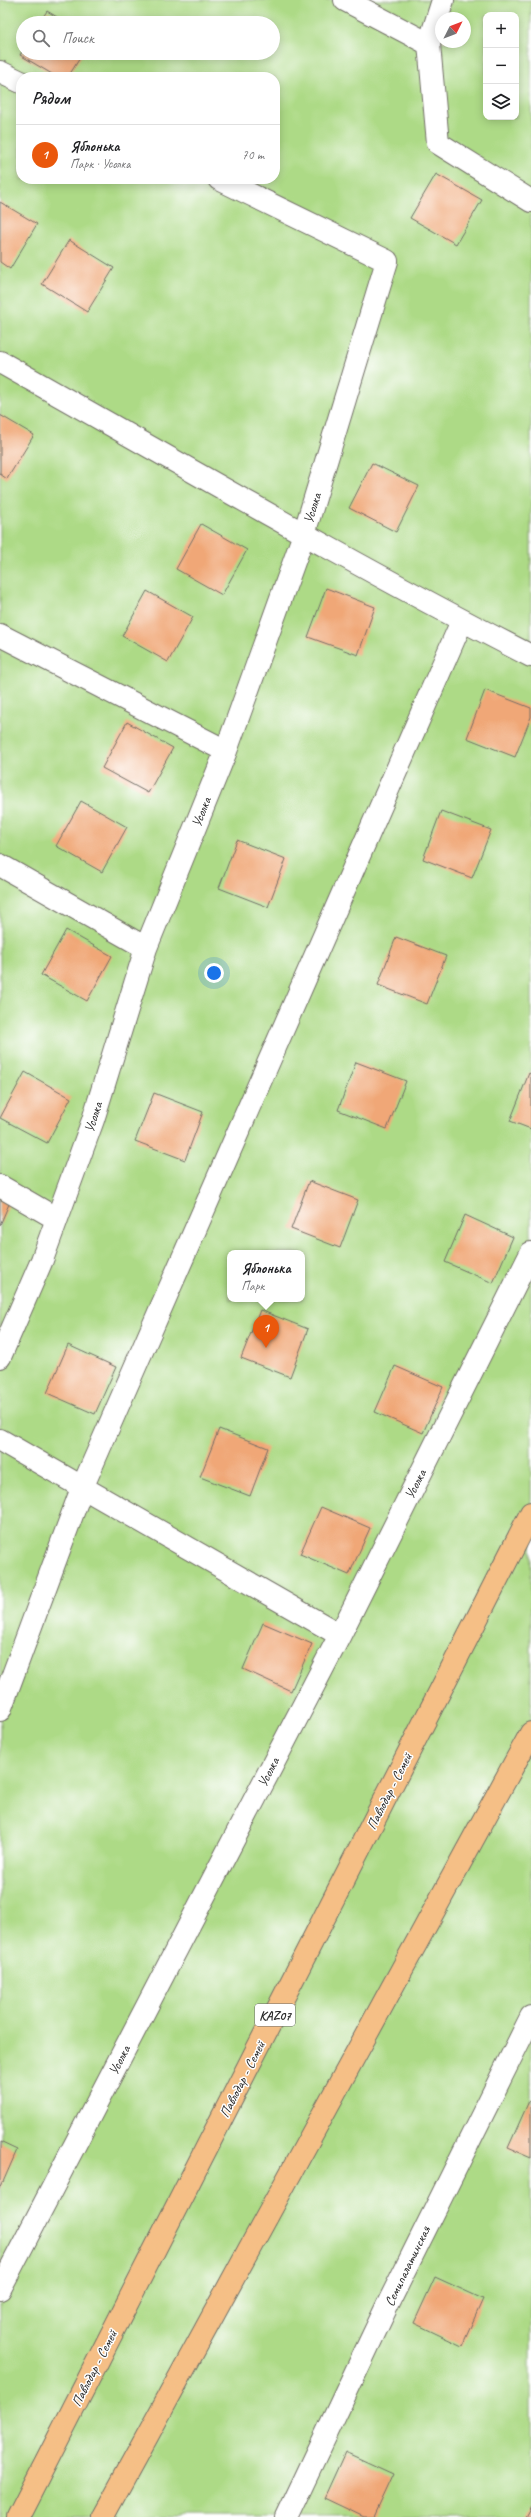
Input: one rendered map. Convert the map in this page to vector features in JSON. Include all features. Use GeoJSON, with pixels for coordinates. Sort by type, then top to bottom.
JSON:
{"type":"FeatureCollection","features":[{"type":"Feature","properties":{"kind":"highway","name":"Павлодар - Семей"},"geometry":{"type":"LineString","coordinates":[[18,2517],[531,1513]]}},
{"type":"Feature","properties":{"kind":"highway"},"geometry":{"type":"LineString","coordinates":[[103,2517],[531,1733]]}},
{"type":"Feature","properties":{"kind":"street"},"geometry":{"type":"LineString","coordinates":[[345,0],[429,44]]}},
{"type":"Feature","properties":{"kind":"street"},"geometry":{"type":"LineString","coordinates":[[443,0],[429,44],[438,143],[531,201]]}},
{"type":"Feature","properties":{"kind":"street"},"geometry":{"type":"LineString","coordinates":[[0,72],[16,80]]}},
{"type":"Feature","properties":{"kind":"street","name":"Усолка"},"geometry":{"type":"LineString","coordinates":[[0,1357],[42,1260],[93,1120],[146,948],[226,752],[304,534],[387,261],[229,184]]}},
{"type":"Feature","properties":{"kind":"street"},"geometry":{"type":"LineString","coordinates":[[0,362],[304,534],[462,621],[531,656]]}},
{"type":"Feature","properties":{"kind":"street"},"geometry":{"type":"LineString","coordinates":[[0,1710],[82,1488],[462,621]]}},
{"type":"Feature","properties":{"kind":"street"},"geometry":{"type":"LineString","coordinates":[[0,635],[226,752]]}},
{"type":"Feature","properties":{"kind":"street"},"geometry":{"type":"LineString","coordinates":[[0,865],[146,948]]}},
{"type":"Feature","properties":{"kind":"street"},"geometry":{"type":"LineString","coordinates":[[0,1186],[57,1219]]}},
{"type":"Feature","properties":{"kind":"street","name":"Усолка"},"geometry":{"type":"LineString","coordinates":[[2,2280],[340,1635],[531,1253]]}},
{"type":"Feature","properties":{"kind":"street"},"geometry":{"type":"LineString","coordinates":[[0,1440],[340,1635]]}},
{"type":"Feature","properties":{"kind":"street","name":"Семипалатинская"},"geometry":{"type":"LineString","coordinates":[[287,2517],[386,2306],[531,2017]]}},
{"type":"Feature","properties":{"kind":"green space"},"geometry":{"type":"Polygon","coordinates":[[[0,0],[531,0],[531,2517],[0,2517],[0,0]]]}},
{"type":"Feature","properties":{"kind":"building"},"geometry":{"type":"Polygon","coordinates":[[[47,11],[55,16],[44,16],[47,11]]]}},
{"type":"Feature","properties":{"kind":"building"},"geometry":{"type":"Polygon","coordinates":[[[28,60],[79,60],[71,72],[49,72],[28,60]]]}},
{"type":"Feature","properties":{"kind":"building"},"geometry":{"type":"Polygon","coordinates":[[[436,174],[482,200],[456,244],[410,218],[436,174]]]}},
{"type":"Feature","properties":{"kind":"building"},"geometry":{"type":"Polygon","coordinates":[[[0,202],[37,224],[10,269],[0,262],[0,202]]]}},
{"type":"Feature","properties":{"kind":"building"},"geometry":{"type":"Polygon","coordinates":[[[69,240],[114,268],[87,312],[42,284],[69,240]]]}},
{"type":"Feature","properties":{"kind":"building"},"geometry":{"type":"Polygon","coordinates":[[[0,415],[34,435],[7,479],[0,474],[0,415]]]}},
{"type":"Feature","properties":{"kind":"building"},"geometry":{"type":"Polygon","coordinates":[[[372,463],[419,486],[396,532],[349,508],[372,463]]]}},
{"type":"Feature","properties":{"kind":"building"},"geometry":{"type":"Polygon","coordinates":[[[201,524],[247,550],[222,595],[176,569],[201,524]]]}},
{"type":"Feature","properties":{"kind":"building"},"geometry":{"type":"Polygon","coordinates":[[[326,588],[375,607],[358,655],[308,637],[326,588]]]}},
{"type":"Feature","properties":{"kind":"building"},"geometry":{"type":"Polygon","coordinates":[[[147,591],[193,617],[168,662],[122,636],[147,591]]]}},
{"type":"Feature","properties":{"kind":"building"},"geometry":{"type":"Polygon","coordinates":[[[485,690],[531,708],[531,717],[515,757],[467,738],[485,690]]]}},
{"type":"Feature","properties":{"kind":"building"},"geometry":{"type":"Polygon","coordinates":[[[127,722],[173,748],[148,793],[102,768],[127,722]]]}},
{"type":"Feature","properties":{"kind":"building"},"geometry":{"type":"Polygon","coordinates":[[[81,801],[127,827],[102,872],[56,846],[81,801]]]}},
{"type":"Feature","properties":{"kind":"building"},"geometry":{"type":"Polygon","coordinates":[[[441,811],[491,830],[472,878],[423,859],[441,811]]]}},
{"type":"Feature","properties":{"kind":"building"},"geometry":{"type":"Polygon","coordinates":[[[237,840],[286,859],[268,907],[219,888],[237,840]]]}},
{"type":"Feature","properties":{"kind":"building"},"geometry":{"type":"Polygon","coordinates":[[[66,930],[112,956],[87,1001],[41,975],[66,930]]]}},
{"type":"Feature","properties":{"kind":"building"},"geometry":{"type":"Polygon","coordinates":[[[396,937],[446,956],[427,1004],[378,985],[396,937]]]}},
{"type":"Feature","properties":{"kind":"building"},"geometry":{"type":"Polygon","coordinates":[[[356,1062],[406,1081],[387,1129],[338,1110],[356,1062]]]}},
{"type":"Feature","properties":{"kind":"building"},"geometry":{"type":"Polygon","coordinates":[[[25,1072],[71,1098],[47,1143],[0,1118],[25,1072]]]}},
{"type":"Feature","properties":{"kind":"building"},"geometry":{"type":"Polygon","coordinates":[[[529,1073],[531,1074],[531,1129],[510,1121],[529,1073]]]}},
{"type":"Feature","properties":{"kind":"building"},"geometry":{"type":"Polygon","coordinates":[[[154,1093],[203,1112],[185,1160],[135,1141],[154,1093]]]}},
{"type":"Feature","properties":{"kind":"building"},"geometry":{"type":"Polygon","coordinates":[[[309,1181],[358,1200],[340,1248],[291,1229],[309,1181]]]}},
{"type":"Feature","properties":{"kind":"building"},"geometry":{"type":"Polygon","coordinates":[[[0,1199],[9,1204],[0,1225],[0,1199]]]}},
{"type":"Feature","properties":{"kind":"building"},"geometry":{"type":"Polygon","coordinates":[[[465,1215],[513,1237],[493,1283],[445,1262],[465,1215]]]}},
{"type":"Feature","properties":{"kind":"building"},"geometry":{"type":"Polygon","coordinates":[[[260,1310],[308,1329],[290,1377],[241,1358],[260,1310]]]}},
{"type":"Feature","properties":{"kind":"building"},"geometry":{"type":"Polygon","coordinates":[[[68,1345],[116,1367],[95,1414],[47,1393],[68,1345]]]}},
{"type":"Feature","properties":{"kind":"building"},"geometry":{"type":"Polygon","coordinates":[[[395,1366],[443,1387],[423,1433],[375,1412],[395,1366]]]}},
{"type":"Feature","properties":{"kind":"building"},"geometry":{"type":"Polygon","coordinates":[[[219,1429],[268,1448],[250,1496],[200,1477],[219,1429]]]}},
{"type":"Feature","properties":{"kind":"building"},"geometry":{"type":"Polygon","coordinates":[[[321,1507],[370,1528],[349,1575],[300,1554],[321,1507]]]}},
{"type":"Feature","properties":{"kind":"building"},"geometry":{"type":"Polygon","coordinates":[[[263,1623],[312,1644],[291,1691],[243,1669],[263,1623]]]}},
{"type":"Feature","properties":{"kind":"building"},"geometry":{"type":"Polygon","coordinates":[[[529,2101],[531,2102],[531,2158],[508,2148],[529,2101]]]}},
{"type":"Feature","properties":{"kind":"building"},"geometry":{"type":"Polygon","coordinates":[[[0,2142],[17,2150],[0,2189],[0,2142]]]}},
{"type":"Feature","properties":{"kind":"building"},"geometry":{"type":"Polygon","coordinates":[[[435,2277],[483,2299],[462,2346],[414,2323],[435,2277]]]}},
{"type":"Feature","properties":{"kind":"building"},"geometry":{"type":"Polygon","coordinates":[[[345,2452],[393,2474],[373,2517],[364,2517],[324,2498],[345,2452]]]}},
{"type":"Feature","properties":{"kind":"building"},"geometry":{"type":"Polygon","coordinates":[[[531,2506],[531,2517],[525,2517],[531,2506]]]}},
{"type":"Feature","properties":{"kind":"place","name":"Яблонька"},"geometry":{"type":"Point","coordinates":[266,1348]}}]}
